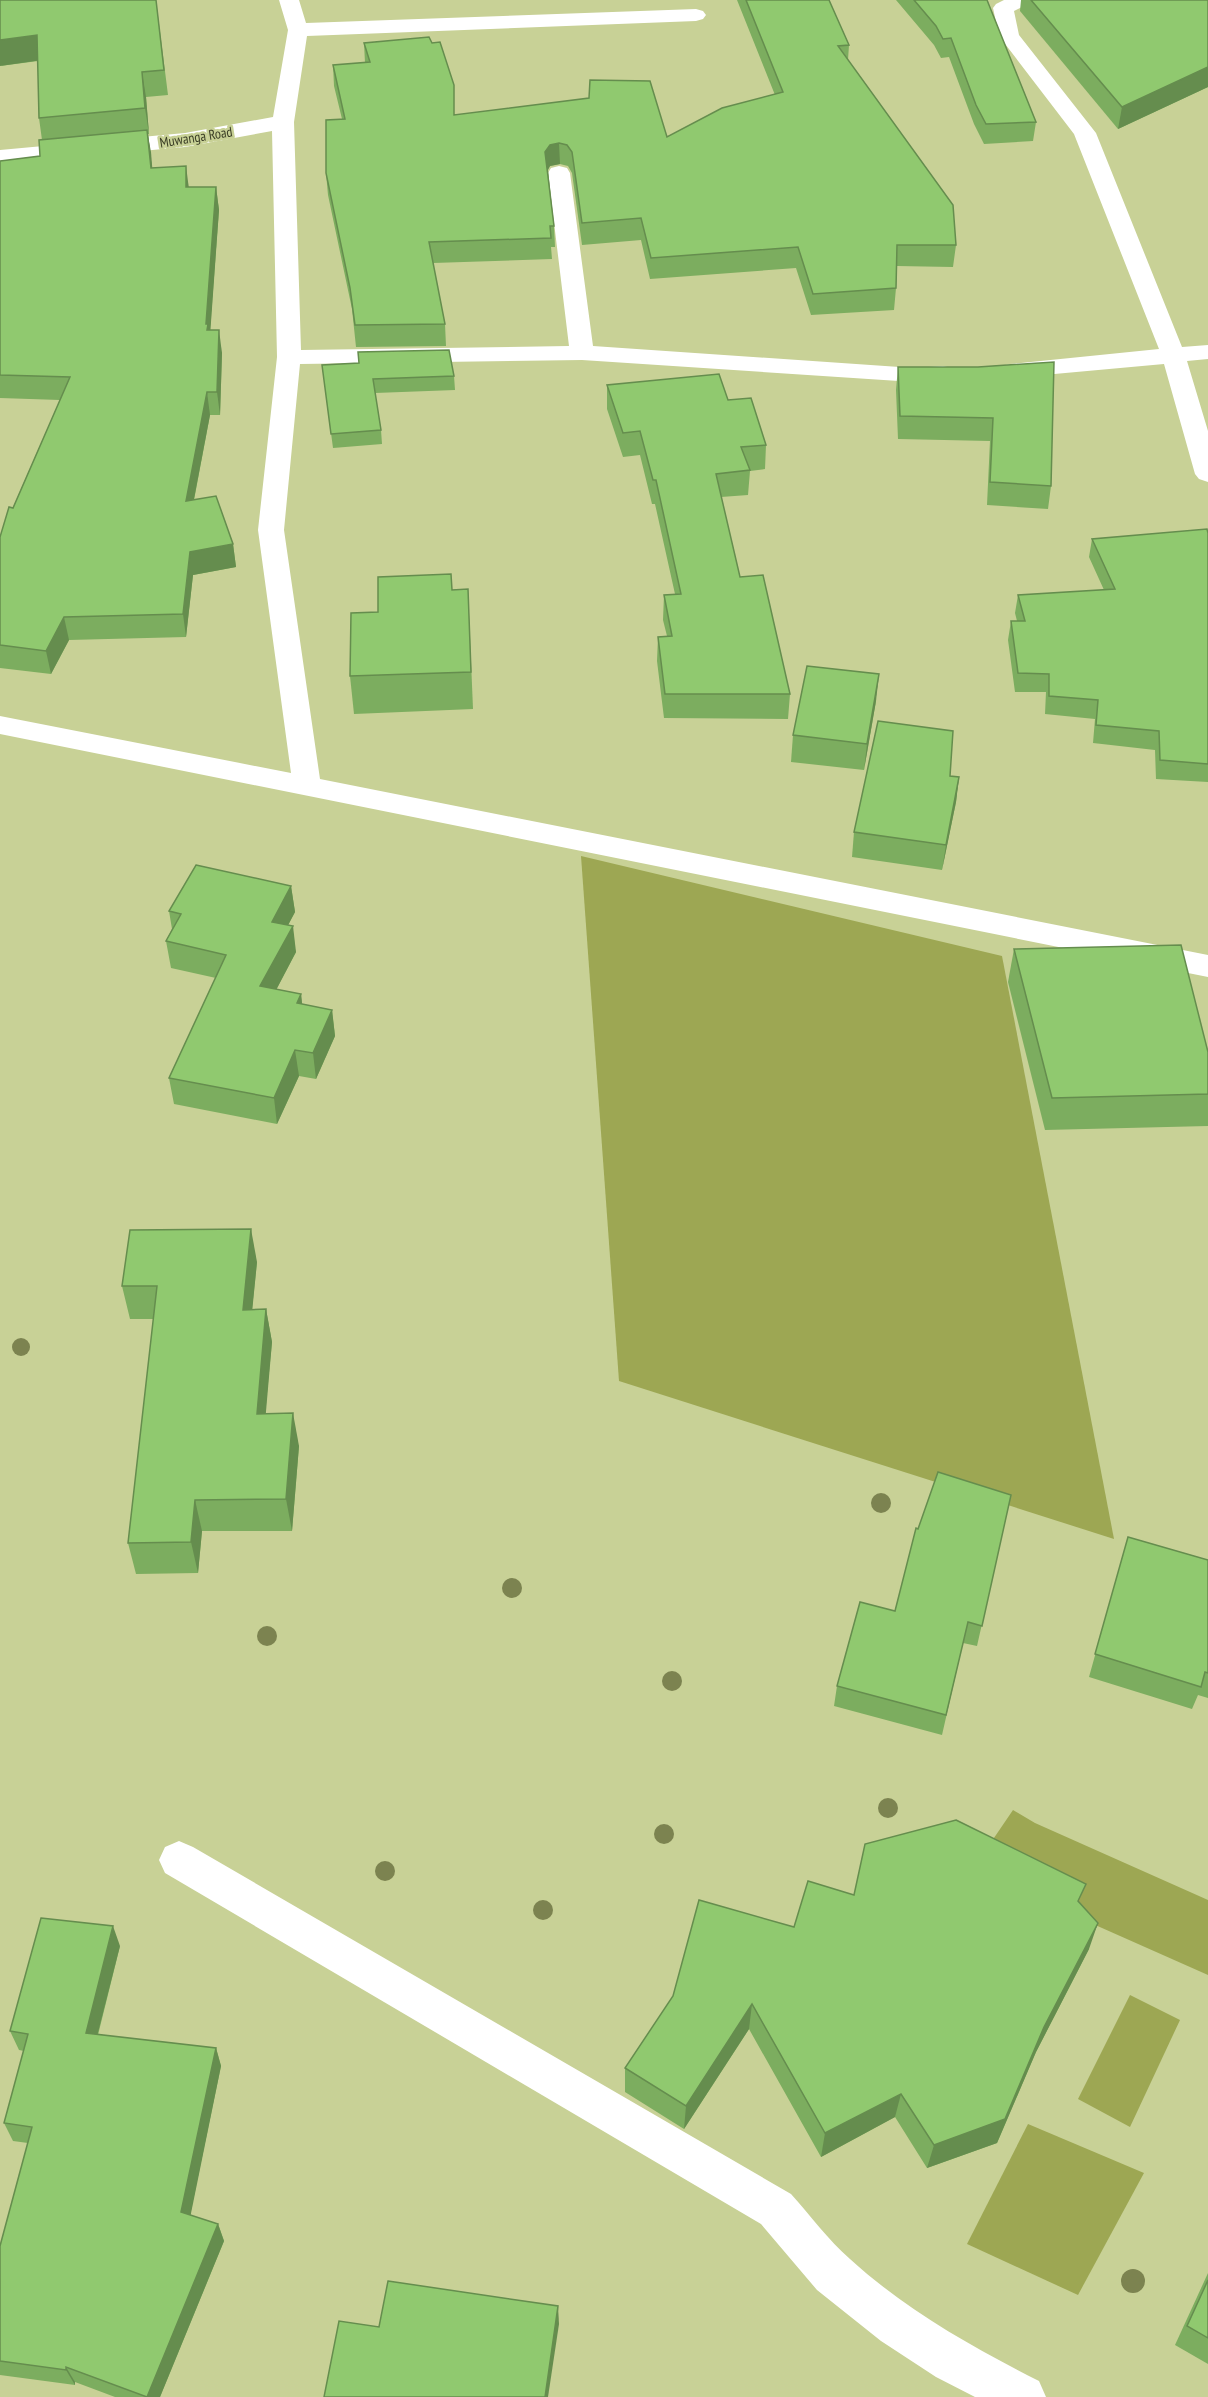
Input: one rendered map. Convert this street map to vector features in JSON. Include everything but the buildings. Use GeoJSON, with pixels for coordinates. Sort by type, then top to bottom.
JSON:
{"type":"FeatureCollection","features":[{"type":"Feature","properties":{"kind":"street"},"geometry":{"type":"LineString","coordinates":[[289,0],[298,30],[283,122],[290,357],[271,530],[307,788]]}},
{"type":"Feature","properties":{"kind":"street"},"geometry":{"type":"LineString","coordinates":[[1021,0],[1003,8],[1009,36],[1085,133],[1174,357],[1208,474]]}},
{"type":"Feature","properties":{"kind":"street"},"geometry":{"type":"LineString","coordinates":[[298,30],[696,15]]}},
{"type":"Feature","properties":{"kind":"street","name":"Muwanga Road"},"geometry":{"type":"LineString","coordinates":[[0,157],[185,140],[283,122]]}},
{"type":"Feature","properties":{"kind":"street"},"geometry":{"type":"LineString","coordinates":[[559,173],[582,353]]}},
{"type":"Feature","properties":{"kind":"street"},"geometry":{"type":"LineString","coordinates":[[290,357],[582,353],[914,375],[1174,357],[1208,352]]}},
{"type":"Feature","properties":{"kind":"street"},"geometry":{"type":"LineString","coordinates":[[0,725],[307,788],[1207,962]]}},
{"type":"Feature","properties":{"kind":"street"},"geometry":{"type":"LineString","coordinates":[[178,1860],[776,2209],[833,2274],[897,2325],[952,2361],[1023,2397]]}},
{"type":"Feature","properties":{"kind":"green space"},"geometry":{"type":"Polygon","coordinates":[[[581,856],[1002,956],[1114,1539],[619,1381],[581,856]]]}},
{"type":"Feature","properties":{"kind":"green space"},"geometry":{"type":"Polygon","coordinates":[[[1013,1810],[1035,1823],[1208,1900],[1208,1975],[1084,1920],[981,1857],[1013,1810]]]}},
{"type":"Feature","properties":{"kind":"green space"},"geometry":{"type":"Polygon","coordinates":[[[1130,1995],[1180,2020],[1130,2127],[1078,2099],[1130,1995]]]}},
{"type":"Feature","properties":{"kind":"green space"},"geometry":{"type":"Polygon","coordinates":[[[1028,2124],[1144,2173],[1078,2295],[967,2244],[1028,2124]]]}}]}
